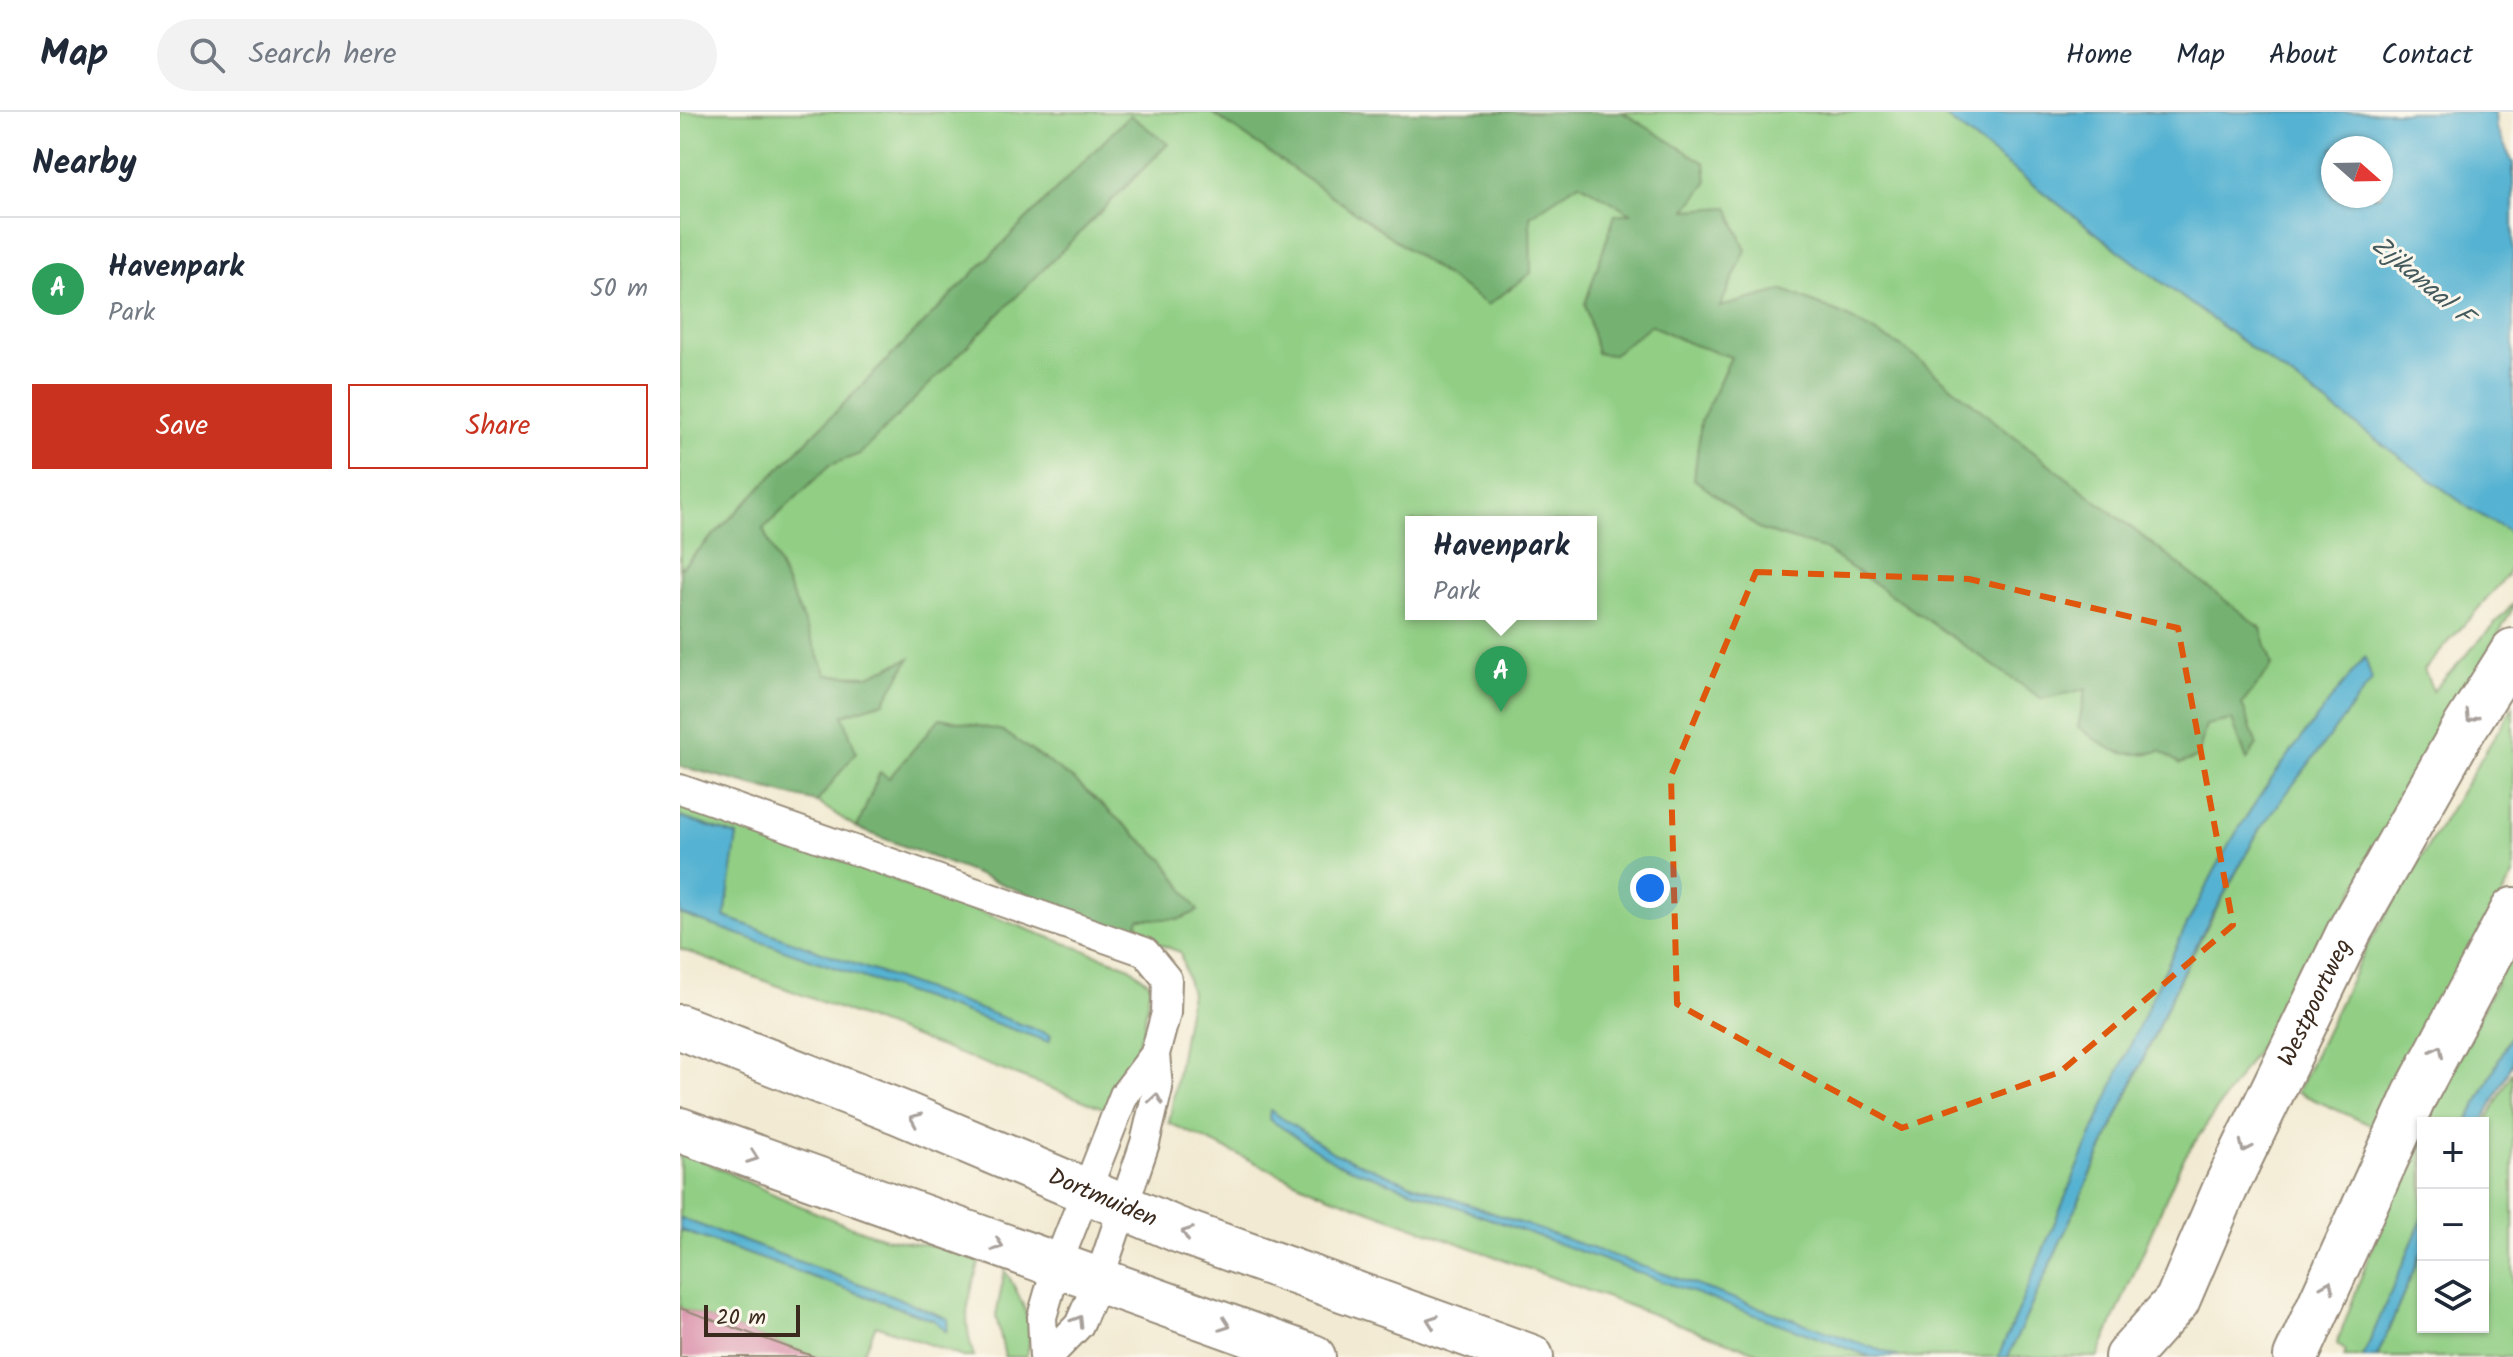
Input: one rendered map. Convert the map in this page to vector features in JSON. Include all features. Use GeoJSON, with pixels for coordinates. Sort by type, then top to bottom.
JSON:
{"type":"FeatureCollection","features":[{"type":"Feature","properties":{"kind":"main road","name":"Westpoortweg"},"geometry":{"type":"LineString","coordinates":[[2127,1357],[2177,1301],[2232,1174],[2349,932],[2462,732],[2513,651]]}},
{"type":"Feature","properties":{"kind":"main road"},"geometry":{"type":"LineString","coordinates":[[2296,1357],[2415,1095],[2513,910]]}},
{"type":"Feature","properties":{"kind":"main road","name":"Dortmuiden"},"geometry":{"type":"LineString","coordinates":[[680,1027],[899,1112],[1103,1199],[1531,1357]]}},
{"type":"Feature","properties":{"kind":"main road"},"geometry":{"type":"LineString","coordinates":[[680,1130],[1313,1357]]}},
{"type":"Feature","properties":{"kind":"street"},"geometry":{"type":"LineString","coordinates":[[680,789],[1145,952],[1167,979],[1166,1013],[1155,1054],[1158,1088],[1153,1116],[1103,1199],[1057,1265],[1042,1317],[1046,1357]]}},
{"type":"Feature","properties":{"kind":"street"},"geometry":{"type":"LineString","coordinates":[[1046,1357],[1079,1325],[1099,1279],[1103,1199],[1124,1095],[1155,1054]]}},
{"type":"Feature","properties":{"kind":"highlighted area"},"geometry":{"type":"Polygon","coordinates":[[[1756,572],[1969,579],[2178,628],[2233,925],[2060,1072],[1902,1128],[1677,1004],[1671,776],[1756,572]]]}},
{"type":"Feature","properties":{"kind":"green space"},"geometry":{"type":"Polygon","coordinates":[[[680,112],[1939,112],[2122,253],[2469,508],[2513,534],[2513,564],[2506,577],[2424,670],[2433,691],[2513,604],[2513,608],[2301,985],[2182,1161],[2098,1357],[2008,1357],[2186,966],[2259,830],[2216,868],[2159,982],[2004,1357],[1769,1357],[1319,1192],[1169,1123],[1191,993],[1180,952],[857,828],[817,802],[680,766],[680,112]]]}},
{"type":"Feature","properties":{"kind":"green space"},"geometry":{"type":"Polygon","coordinates":[[[1211,112],[1622,112],[1705,163],[1707,183],[1686,210],[1728,207],[1746,250],[1720,307],[1784,290],[1846,316],[1904,348],[2261,628],[2272,666],[2242,704],[2257,745],[2247,760],[2232,720],[2206,725],[2198,757],[2180,764],[2161,751],[2135,754],[2116,751],[2078,727],[2086,689],[2042,699],[1824,549],[1761,530],[1694,479],[1701,421],[1731,357],[1688,343],[1651,325],[1612,355],[1597,353],[1585,304],[1615,215],[1631,213],[1579,183],[1530,216],[1531,273],[1488,305],[1211,112]]]}},
{"type":"Feature","properties":{"kind":"green space"},"geometry":{"type":"Polygon","coordinates":[[[1130,115],[1168,144],[860,454],[830,465],[763,529],[827,675],[869,676],[910,658],[884,702],[843,715],[856,752],[817,802],[680,766],[680,569],[1130,115]]]}},
{"type":"Feature","properties":{"kind":"green space"},"geometry":{"type":"Polygon","coordinates":[[[2513,706],[2513,875],[2377,1128],[2297,1092],[2365,950],[2513,706]]]}},
{"type":"Feature","properties":{"kind":"green space"},"geometry":{"type":"Polygon","coordinates":[[[940,718],[1003,731],[1074,780],[1165,861],[1198,911],[1180,919],[1139,919],[1134,935],[857,828],[880,772],[889,778],[940,718]]]}},
{"type":"Feature","properties":{"kind":"green space"},"geometry":{"type":"Polygon","coordinates":[[[680,801],[1130,967],[1150,984],[1144,1027],[1130,1065],[1106,1109],[680,949],[680,914],[1049,1041],[1050,1035],[724,917],[737,836],[680,817],[680,801]]]}},
{"type":"Feature","properties":{"kind":"green space"},"geometry":{"type":"Polygon","coordinates":[[[2513,949],[2513,1032],[2470,1117],[2429,1117],[2513,949]]]}},
{"type":"Feature","properties":{"kind":"green space"},"geometry":{"type":"Polygon","coordinates":[[[2513,1071],[2513,1357],[2377,1357],[2417,1262],[2417,1333],[2489,1333],[2488,1117],[2513,1071]]]}},
{"type":"Feature","properties":{"kind":"green space"},"geometry":{"type":"Polygon","coordinates":[[[2417,1141],[2417,1232],[2365,1357],[2344,1357],[2346,1351],[2337,1344],[2391,1195],[2417,1141]]]}},
{"type":"Feature","properties":{"kind":"green space"},"geometry":{"type":"Polygon","coordinates":[[[680,1149],[775,1195],[847,1225],[886,1238],[954,1250],[980,1260],[967,1319],[974,1357],[963,1357],[876,1325],[861,1357],[815,1357],[680,1308],[680,1230],[934,1320],[946,1331],[948,1319],[680,1218],[680,1149]]]}},
{"type":"Feature","properties":{"kind":"green space"},"geometry":{"type":"Polygon","coordinates":[[[1005,1270],[1028,1323],[1026,1357],[1005,1357],[996,1316],[1005,1270]]]}},
{"type":"Feature","properties":{"kind":"water","name":"Zijkanaal F"},"geometry":{"type":"Polygon","coordinates":[[[1939,112],[2495,112],[2496,128],[2513,163],[2513,534],[2469,508],[2122,253],[1939,112]]]}},
{"type":"Feature","properties":{"kind":"water"},"geometry":{"type":"Polygon","coordinates":[[[2365,657],[2372,680],[2259,830],[2188,960],[2008,1357],[1998,1357],[2128,1050],[2215,870],[2266,787],[2365,657]]]}},
{"type":"Feature","properties":{"kind":"water"},"geometry":{"type":"Polygon","coordinates":[[[680,817],[737,836],[725,917],[1051,1035],[1049,1042],[680,914],[680,817]]]}},
{"type":"Feature","properties":{"kind":"water"},"geometry":{"type":"Polygon","coordinates":[[[2513,1032],[2513,1063],[2485,1117],[2470,1117],[2513,1032]]]}},
{"type":"Feature","properties":{"kind":"water"},"geometry":{"type":"Polygon","coordinates":[[[1270,1110],[1334,1153],[1411,1184],[1899,1357],[1871,1357],[1336,1163],[1269,1119],[1270,1110]]]}},
{"type":"Feature","properties":{"kind":"water"},"geometry":{"type":"Polygon","coordinates":[[[680,1218],[948,1319],[946,1332],[934,1320],[680,1230],[680,1218]]]}},
{"type":"Feature","properties":{"kind":"water"},"geometry":{"type":"Polygon","coordinates":[[[2417,1231],[2417,1262],[2377,1357],[2363,1357],[2417,1231]]]}},
{"type":"Feature","properties":{"kind":"building"},"geometry":{"type":"Polygon","coordinates":[[[680,1308],[815,1357],[680,1357],[680,1308]]]}},
{"type":"Feature","properties":{"kind":"place","name":"Havenpark"},"geometry":{"type":"Point","coordinates":[1501,712]}}]}
